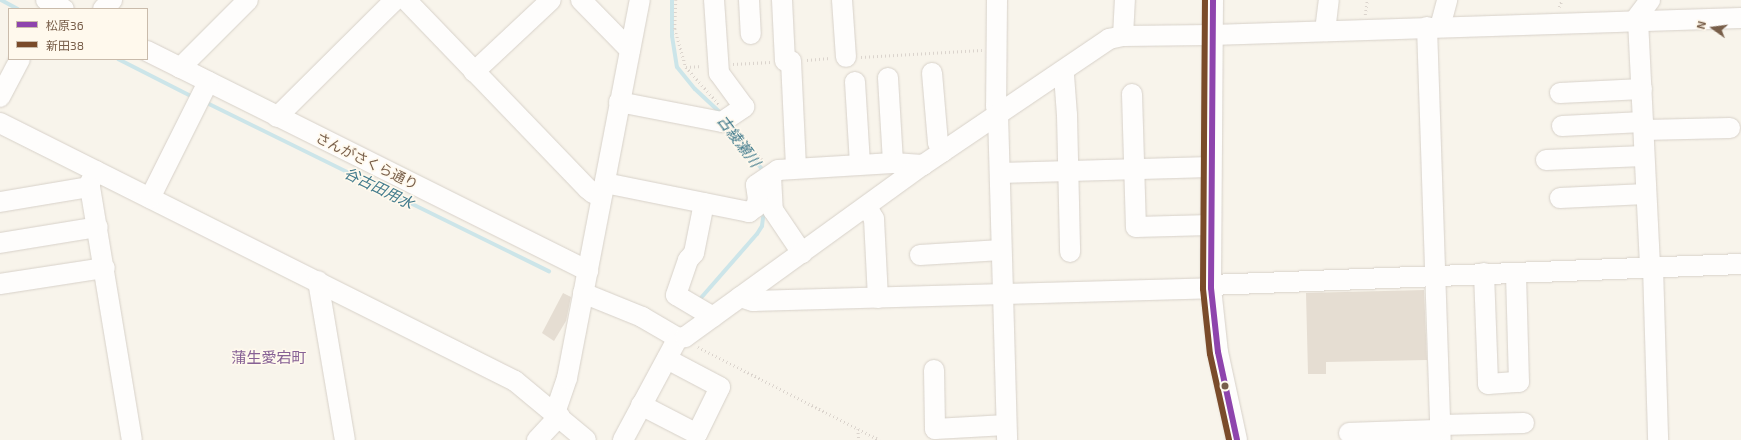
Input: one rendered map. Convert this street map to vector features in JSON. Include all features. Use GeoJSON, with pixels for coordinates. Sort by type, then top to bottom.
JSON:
{"type":"FeatureCollection","features":[{"type":"Feature","properties":{"kind":"street"},"geometry":{"type":"LineString","coordinates":[[104,8],[112,0]]}},
{"type":"Feature","properties":{"kind":"street"},"geometry":{"type":"LineString","coordinates":[[180,68],[248,0]]}},
{"type":"Feature","properties":{"kind":"street"},"geometry":{"type":"LineString","coordinates":[[277,116],[395,0]]}},
{"type":"Feature","properties":{"kind":"street"},"geometry":{"type":"LineString","coordinates":[[406,0],[474,72],[598,189],[704,203],[749,212],[756,207],[758,199],[756,185],[778,170],[796,167],[893,162],[923,165]]}},
{"type":"Feature","properties":{"kind":"street"},"geometry":{"type":"LineString","coordinates":[[581,0],[630,50]]}},
{"type":"Feature","properties":{"kind":"street"},"geometry":{"type":"LineString","coordinates":[[537,440],[557,414],[567,378],[588,271],[598,189],[619,102],[640,0]]}},
{"type":"Feature","properties":{"kind":"street"},"geometry":{"type":"LineString","coordinates":[[619,102],[721,128],[744,107],[719,73],[714,0]]}},
{"type":"Feature","properties":{"kind":"street"},"geometry":{"type":"LineString","coordinates":[[749,0],[751,34]]}},
{"type":"Feature","properties":{"kind":"street"},"geometry":{"type":"LineString","coordinates":[[782,0],[796,167]]}},
{"type":"Feature","properties":{"kind":"street"},"geometry":{"type":"LineString","coordinates":[[842,0],[846,57]]}},
{"type":"Feature","properties":{"kind":"street"},"geometry":{"type":"LineString","coordinates":[[934,370],[935,429],[1007,432],[1001,250],[1000,113],[996,106],[996,0]]}},
{"type":"Feature","properties":{"kind":"street"},"geometry":{"type":"LineString","coordinates":[[1123,36],[1125,0]]}},
{"type":"Feature","properties":{"kind":"street"},"geometry":{"type":"LineString","coordinates":[[1212,0],[1210,225],[1211,286],[1218,352],[1237,440]]}},
{"type":"Feature","properties":{"kind":"street"},"geometry":{"type":"LineString","coordinates":[[1325,31],[1329,0]]}},
{"type":"Feature","properties":{"kind":"street"},"geometry":{"type":"LineString","coordinates":[[1441,432],[1436,277],[1433,27],[1447,0]]}},
{"type":"Feature","properties":{"kind":"street"},"geometry":{"type":"LineString","coordinates":[[1650,0],[1636,20],[1642,89],[1646,194],[1652,267],[1658,440]]}},
{"type":"Feature","properties":{"kind":"street"},"geometry":{"type":"LineString","coordinates":[[474,72],[546,2]]}},
{"type":"Feature","properties":{"kind":"street"},"geometry":{"type":"LineString","coordinates":[[622,440],[667,359],[682,337],[713,317],[923,165],[1109,39],[1123,36],[1212,35],[1636,20],[1741,18]]}},
{"type":"Feature","properties":{"kind":"street","name":"さんがさくら通り"},"geometry":{"type":"LineString","coordinates":[[148,52],[588,271]]}},
{"type":"Feature","properties":{"kind":"street"},"geometry":{"type":"LineString","coordinates":[[0,97],[19,60]]}},
{"type":"Feature","properties":{"kind":"street"},"geometry":{"type":"LineString","coordinates":[[932,72],[938,143],[943,152]]}},
{"type":"Feature","properties":{"kind":"street"},"geometry":{"type":"LineString","coordinates":[[1061,72],[1064,75],[1070,252]]}},
{"type":"Feature","properties":{"kind":"street"},"geometry":{"type":"LineString","coordinates":[[888,78],[893,162]]}},
{"type":"Feature","properties":{"kind":"street"},"geometry":{"type":"LineString","coordinates":[[150,198],[208,82]]}},
{"type":"Feature","properties":{"kind":"street"},"geometry":{"type":"LineString","coordinates":[[855,82],[860,164]]}},
{"type":"Feature","properties":{"kind":"street"},"geometry":{"type":"LineString","coordinates":[[1560,93],[1642,89]]}},
{"type":"Feature","properties":{"kind":"street"},"geometry":{"type":"LineString","coordinates":[[1132,94],[1133,170],[1136,227],[1210,225]]}},
{"type":"Feature","properties":{"kind":"street"},"geometry":{"type":"LineString","coordinates":[[0,124],[93,179],[150,198],[515,381],[557,414],[586,440]]}},
{"type":"Feature","properties":{"kind":"street"},"geometry":{"type":"LineString","coordinates":[[1562,126],[1730,128]]}},
{"type":"Feature","properties":{"kind":"street"},"geometry":{"type":"LineString","coordinates":[[1546,160],[1644,156]]}},
{"type":"Feature","properties":{"kind":"street"},"geometry":{"type":"LineString","coordinates":[[1000,173],[1211,167]]}},
{"type":"Feature","properties":{"kind":"street"},"geometry":{"type":"LineString","coordinates":[[767,178],[773,210],[802,253]]}},
{"type":"Feature","properties":{"kind":"street"},"geometry":{"type":"LineString","coordinates":[[0,202],[93,179]]}},
{"type":"Feature","properties":{"kind":"street"},"geometry":{"type":"LineString","coordinates":[[93,179],[98,227],[132,440]]}},
{"type":"Feature","properties":{"kind":"street"},"geometry":{"type":"LineString","coordinates":[[1560,198],[1646,194]]}},
{"type":"Feature","properties":{"kind":"street"},"geometry":{"type":"LineString","coordinates":[[704,203],[694,253],[688,260],[676,295],[713,317]]}},
{"type":"Feature","properties":{"kind":"street"},"geometry":{"type":"LineString","coordinates":[[867,207],[874,219],[878,298]]}},
{"type":"Feature","properties":{"kind":"street"},"geometry":{"type":"LineString","coordinates":[[0,243],[98,227]]}},
{"type":"Feature","properties":{"kind":"street"},"geometry":{"type":"LineString","coordinates":[[920,255],[1001,250]]}},
{"type":"Feature","properties":{"kind":"street"},"geometry":{"type":"LineString","coordinates":[[740,297],[753,301],[1003,294],[1741,264]]}},
{"type":"Feature","properties":{"kind":"street"},"geometry":{"type":"LineString","coordinates":[[0,284],[105,268]]}},
{"type":"Feature","properties":{"kind":"street"},"geometry":{"type":"LineString","coordinates":[[1484,274],[1488,384],[1519,382],[1516,273]]}},
{"type":"Feature","properties":{"kind":"street"},"geometry":{"type":"LineString","coordinates":[[318,281],[345,440]]}},
{"type":"Feature","properties":{"kind":"street"},"geometry":{"type":"LineString","coordinates":[[583,293],[642,317],[644,320],[682,337]]}},
{"type":"Feature","properties":{"kind":"street"},"geometry":{"type":"LineString","coordinates":[[641,405],[697,434],[720,387],[667,359]]}},
{"type":"Feature","properties":{"kind":"street"},"geometry":{"type":"LineString","coordinates":[[1349,433],[1441,432],[1524,423]]}},
{"type":"Feature","properties":{"kind":"path"},"geometry":{"type":"LineString","coordinates":[[1364,22],[1367,0]]}},
{"type":"Feature","properties":{"kind":"path"},"geometry":{"type":"LineString","coordinates":[[682,337],[690,343],[880,440]]}},
{"type":"Feature","properties":{"kind":"path"},"geometry":{"type":"LineString","coordinates":[[858,429],[858,440]]}},
{"type":"Feature","properties":{"kind":"building"},"geometry":{"type":"Polygon","coordinates":[[[1424,290],[1427,360],[1326,362],[1326,374],[1308,374],[1306,293],[1424,290]]]}},
{"type":"Feature","properties":{"kind":"building"},"geometry":{"type":"Polygon","coordinates":[[[563,293],[571,297],[566,321],[554,341],[542,333],[563,293]]]}},
{"type":"Feature","properties":{"kind":"waterway","name":"谷古田用水"},"geometry":{"type":"LineString","coordinates":[[1,0],[16,8]]}},
{"type":"Feature","properties":{"kind":"waterway","name":"古綾瀬川"},"geometry":{"type":"LineString","coordinates":[[672,0],[672,36],[677,67],[695,89],[723,115]]}},
{"type":"Feature","properties":{"kind":"waterway","name":"谷古田用水"},"geometry":{"type":"LineString","coordinates":[[120,60],[189,95]]}},
{"type":"Feature","properties":{"kind":"waterway","name":"谷古田用水"},"geometry":{"type":"LineString","coordinates":[[209,104],[549,271]]}},
{"type":"Feature","properties":{"kind":"waterway","name":"古綾瀬川"},"geometry":{"type":"LineString","coordinates":[[729,124],[761,168],[763,174]]}},
{"type":"Feature","properties":{"kind":"waterway","name":"古綾瀬川"},"geometry":{"type":"LineString","coordinates":[[700,299],[757,234],[762,226],[764,209]]}},
{"type":"Feature","properties":{"kind":"transit line","name":"新田38"},"geometry":{"type":"LineString","coordinates":[[1205,0],[1203,289],[1210,354],[1229,440]]}},
{"type":"Feature","properties":{"kind":"transit line","name":"松原36"},"geometry":{"type":"LineString","coordinates":[[1213,0],[1211,288],[1218,352],[1237,440]]}},
{"type":"Feature","properties":{"kind":"district","name":"蒲生愛宕町"},"geometry":{"type":"Point","coordinates":[269,358]}}]}
